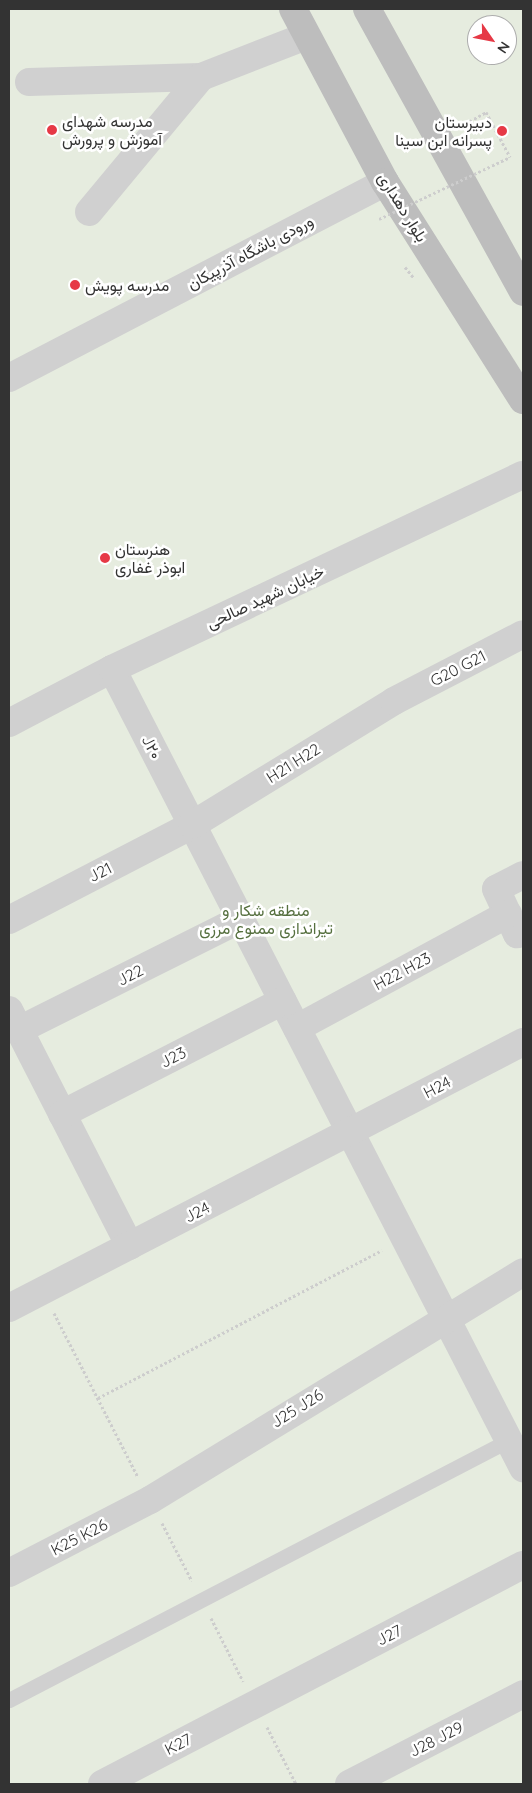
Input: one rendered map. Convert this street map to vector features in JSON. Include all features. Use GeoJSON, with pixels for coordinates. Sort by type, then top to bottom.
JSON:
{"type":"FeatureCollection","features":[{"type":"Feature","properties":{"kind":"main road","name":"بلوار دهداری"},"geometry":{"type":"LineString","coordinates":[[293,9],[385,182],[523,400]]}},
{"type":"Feature","properties":{"kind":"main road"},"geometry":{"type":"LineString","coordinates":[[367,9],[523,292]]}},
{"type":"Feature","properties":{"kind":"street"},"geometry":{"type":"LineString","coordinates":[[29,82],[201,78],[306,36]]}},
{"type":"Feature","properties":{"kind":"street"},"geometry":{"type":"LineString","coordinates":[[88,212],[201,78]]}},
{"type":"Feature","properties":{"kind":"street","name":"ورودی باشگاه آذرپیکان"},"geometry":{"type":"LineString","coordinates":[[9,378],[385,182]]}},
{"type":"Feature","properties":{"kind":"street","name":"خیابان شهید صالحی"},"geometry":{"type":"LineString","coordinates":[[11,716],[523,475]]}},
{"type":"Feature","properties":{"kind":"street","name":"G20 G21"},"geometry":{"type":"LineString","coordinates":[[394,701],[523,634]]}},
{"type":"Feature","properties":{"kind":"street","name":"J۲۰"},"geometry":{"type":"LineString","coordinates":[[112,669],[523,1468]]}},
{"type":"Feature","properties":{"kind":"street","name":"H21 H22"},"geometry":{"type":"LineString","coordinates":[[192,825],[394,701]]}},
{"type":"Feature","properties":{"kind":"street","name":"J21"},"geometry":{"type":"LineString","coordinates":[[9,920],[192,825]]}},
{"type":"Feature","properties":{"kind":"street"},"geometry":{"type":"LineString","coordinates":[[516,926],[496,889],[523,875]]}},
{"type":"Feature","properties":{"kind":"street","name":"J22"},"geometry":{"type":"LineString","coordinates":[[14,1020],[241,919]]}},
{"type":"Feature","properties":{"kind":"street","name":"H22 H23"},"geometry":{"type":"LineString","coordinates":[[297,1028],[516,926]]}},
{"type":"Feature","properties":{"kind":"street","name":"J23"},"geometry":{"type":"LineString","coordinates":[[62,1114],[283,1001]]}},
{"type":"Feature","properties":{"kind":"street"},"geometry":{"type":"LineString","coordinates":[[14,1020],[130,1246]]}},
{"type":"Feature","properties":{"kind":"street","name":"H24"},"geometry":{"type":"LineString","coordinates":[[350,1132],[523,1042]]}},
{"type":"Feature","properties":{"kind":"street","name":"J24"},"geometry":{"type":"LineString","coordinates":[[9,1308],[350,1132]]}},
{"type":"Feature","properties":{"kind":"street","name":"J25 J26"},"geometry":{"type":"LineString","coordinates":[[150,1500],[445,1316],[523,1272]]}},
{"type":"Feature","properties":{"kind":"street","name":"K25 K26"},"geometry":{"type":"LineString","coordinates":[[9,1573],[150,1500]]}},
{"type":"Feature","properties":{"kind":"street","name":"J27"},"geometry":{"type":"LineString","coordinates":[[255,1704],[523,1565]]}},
{"type":"Feature","properties":{"kind":"street","name":"J28 J29"},"geometry":{"type":"LineString","coordinates":[[349,1784],[523,1694]]}},
{"type":"Feature","properties":{"kind":"street","name":"K27"},"geometry":{"type":"LineString","coordinates":[[102,1784],[255,1704]]}},
{"type":"Feature","properties":{"kind":"lane"},"geometry":{"type":"LineString","coordinates":[[9,1700],[509,1440]]}},
{"type":"Feature","properties":{"kind":"path"},"geometry":{"type":"LineString","coordinates":[[380,218],[510,157],[486,112]]}},
{"type":"Feature","properties":{"kind":"path"},"geometry":{"type":"LineString","coordinates":[[98,1398],[405,1238]]}},
{"type":"Feature","properties":{"kind":"path"},"geometry":{"type":"LineString","coordinates":[[43,1292],[296,1784]]}},
{"type":"Feature","properties":{"kind":"green space","name":"منطقه شکار و تیراندازی ممنوع مرزی"},"geometry":{"type":"Polygon","coordinates":[[[9,9],[523,9],[523,1784],[9,1784],[9,9]]]}},
{"type":"Feature","properties":{"kind":"place","name":"مدرسه شهدای آموزش و پرورش"},"geometry":{"type":"Point","coordinates":[52,130]}},
{"type":"Feature","properties":{"kind":"place","name":"دبیرستان پسرانه ابن سینا"},"geometry":{"type":"Point","coordinates":[502,131]}},
{"type":"Feature","properties":{"kind":"place","name":"مدرسه پویش"},"geometry":{"type":"Point","coordinates":[75,285]}},
{"type":"Feature","properties":{"kind":"place","name":"هنرستان ابوذر غفاری"},"geometry":{"type":"Point","coordinates":[105,558]}}]}
